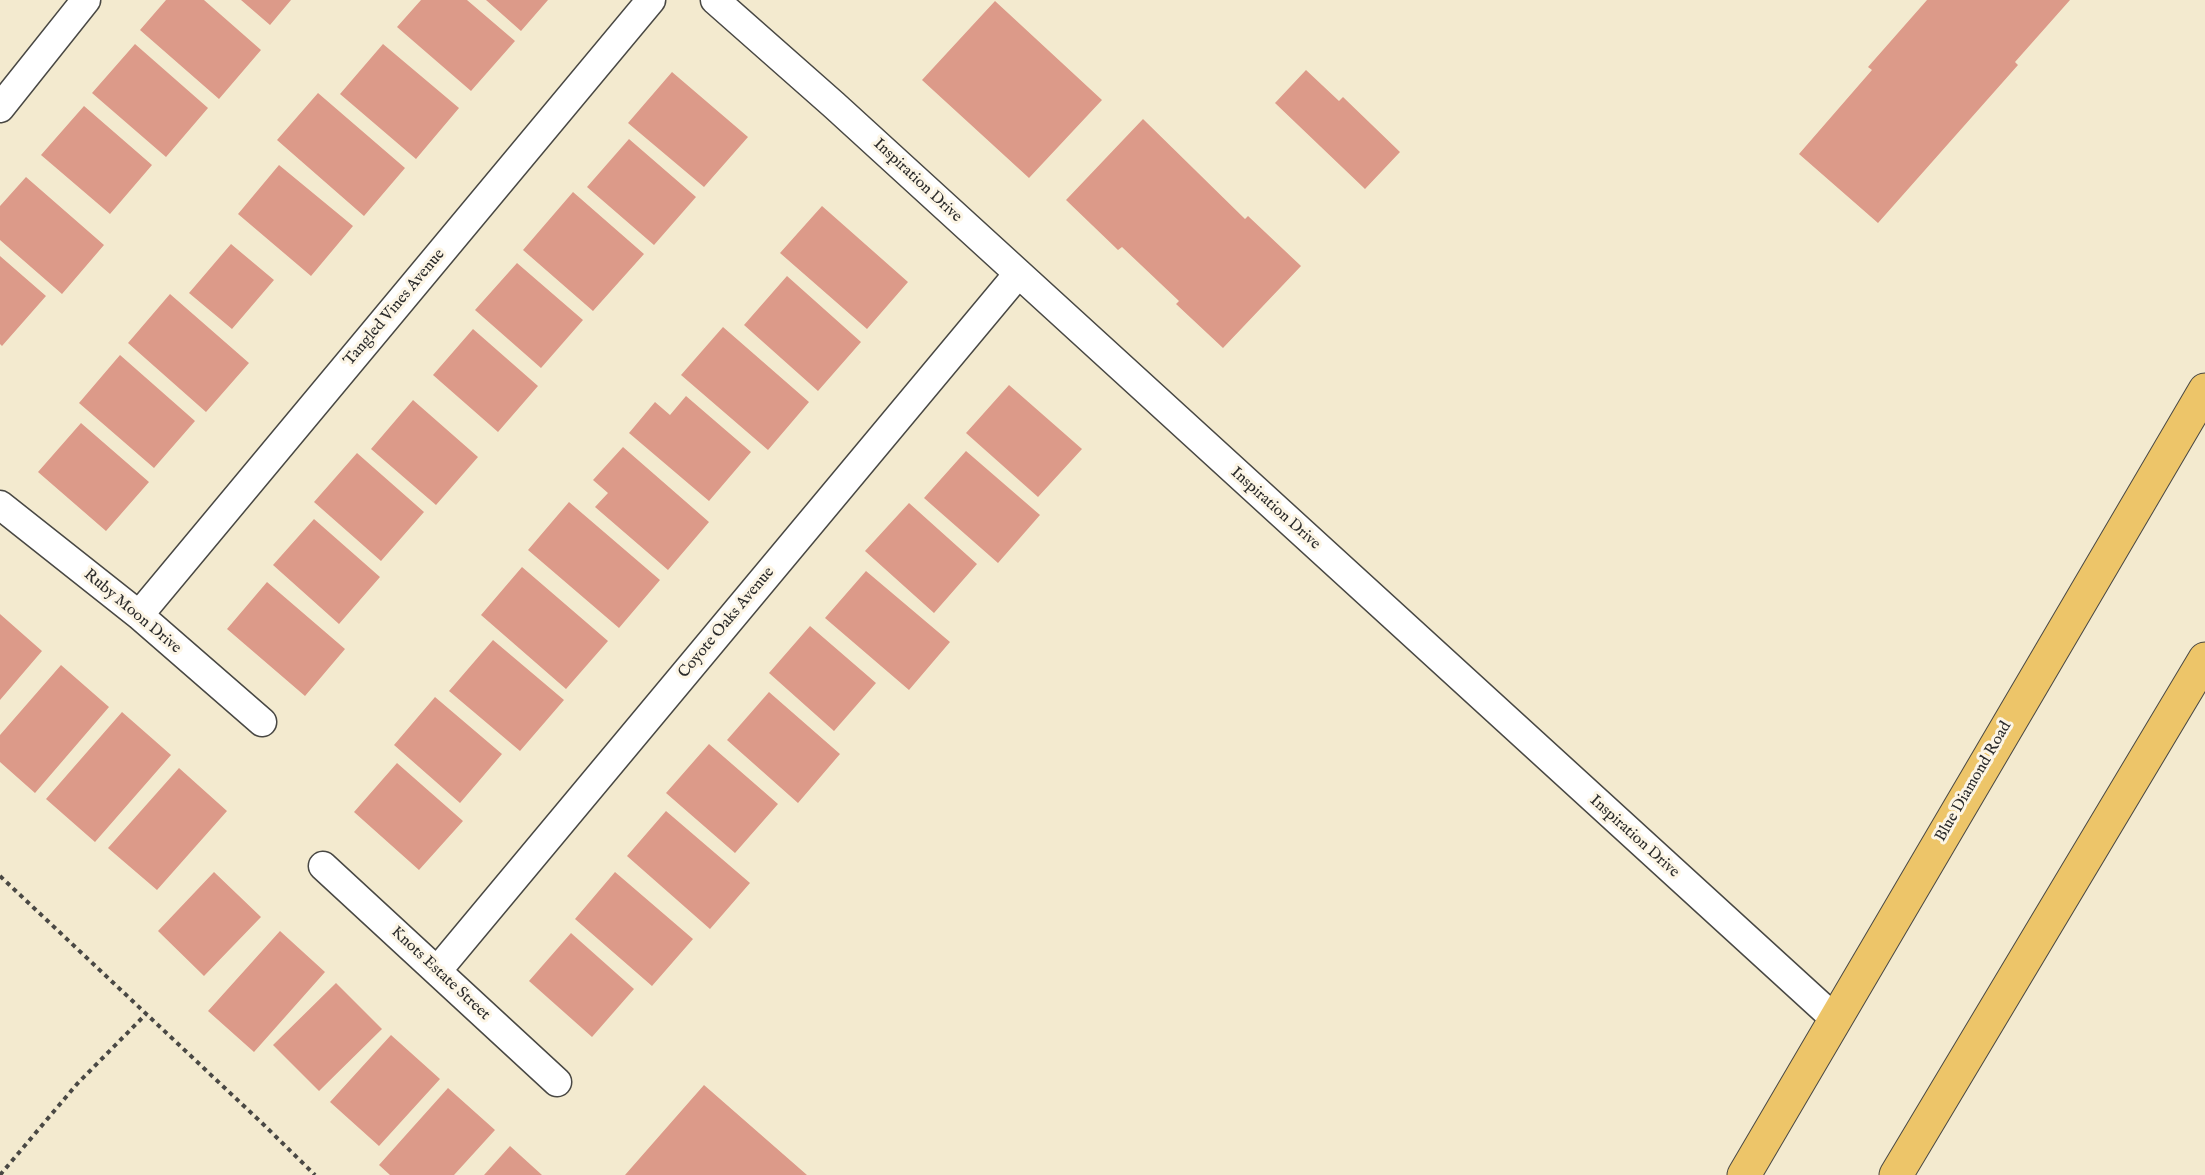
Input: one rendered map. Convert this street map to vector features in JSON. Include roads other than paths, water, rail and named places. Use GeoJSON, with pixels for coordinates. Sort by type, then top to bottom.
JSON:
{"type":"FeatureCollection","features":[{"type":"Feature","properties":{"kind":"highway","name":"Blue Diamond Road"},"geometry":{"type":"LineString","coordinates":[[1744,1175],[2205,390]]}},
{"type":"Feature","properties":{"kind":"highway"},"geometry":{"type":"LineString","coordinates":[[1896,1175],[2205,659]]}},
{"type":"Feature","properties":{"kind":"street"},"geometry":{"type":"LineString","coordinates":[[0,108],[86,0]]}},
{"type":"Feature","properties":{"kind":"street","name":"Tangled Vines Avenue"},"geometry":{"type":"LineString","coordinates":[[139,615],[651,0]]}},
{"type":"Feature","properties":{"kind":"street","name":"Inspiration Drive"},"geometry":{"type":"LineString","coordinates":[[715,0],[834,105],[1835,1019]]}},
{"type":"Feature","properties":{"kind":"street","name":"Coyote Oaks Avenue"},"geometry":{"type":"LineString","coordinates":[[437,971],[1018,274]]}},
{"type":"Feature","properties":{"kind":"street","name":"Ruby Moon Drive"},"geometry":{"type":"LineString","coordinates":[[0,505],[139,615],[261,722]]}},
{"type":"Feature","properties":{"kind":"street","name":"Knots Estate Street"},"geometry":{"type":"LineString","coordinates":[[323,866],[557,1082]]}}]}
